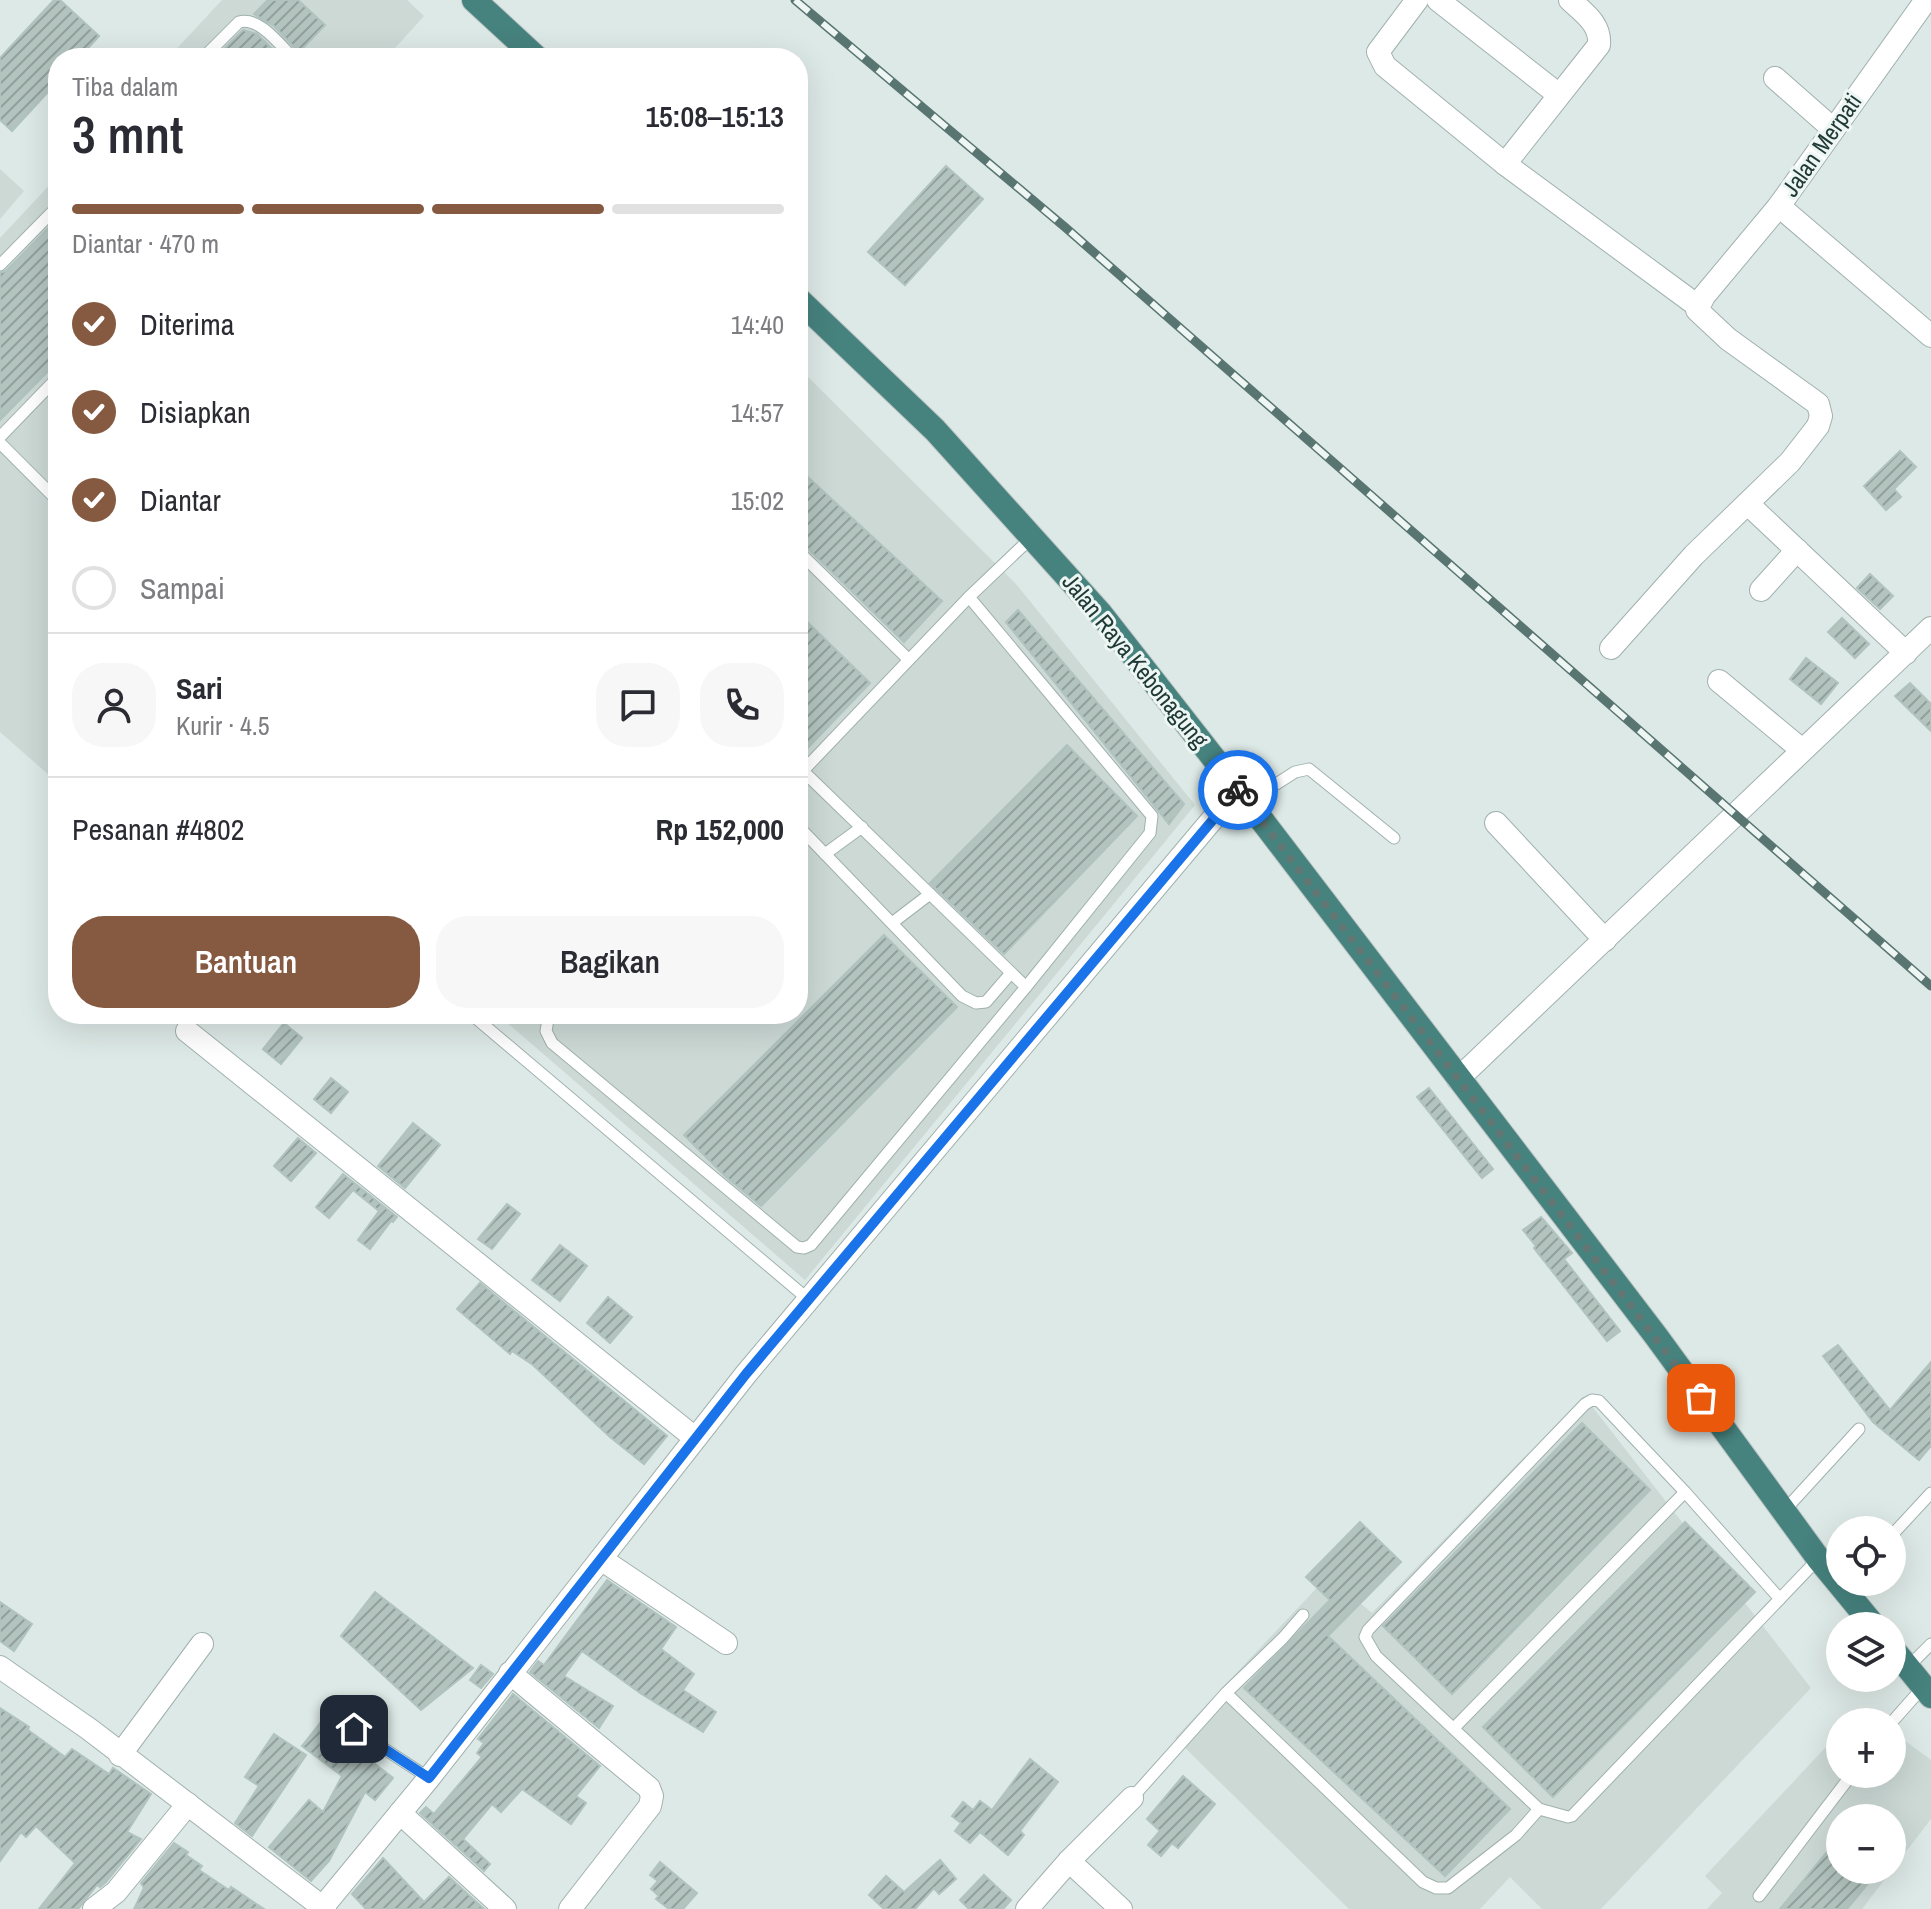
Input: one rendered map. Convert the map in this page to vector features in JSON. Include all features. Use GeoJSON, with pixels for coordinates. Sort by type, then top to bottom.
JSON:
{"type":"FeatureCollection","features":[{"type":"Feature","properties":{"kind":"highway"},"geometry":{"type":"LineString","coordinates":[[474,0],[526,48]]}},
{"type":"Feature","properties":{"kind":"highway","name":"Jalan Raya Kebonagung"},"geometry":{"type":"LineString","coordinates":[[808,309],[935,430],[1100,613],[1243,795],[1656,1336],[1826,1566]]}},
{"type":"Feature","properties":{"kind":"highway"},"geometry":{"type":"LineString","coordinates":[[1906,1665],[1927,1691]]}},
{"type":"Feature","properties":{"kind":"street"},"geometry":{"type":"LineString","coordinates":[[1417,0],[1378,52],[1385,66],[1505,164],[1699,307]]}},
{"type":"Feature","properties":{"kind":"street"},"geometry":{"type":"LineString","coordinates":[[1438,0],[1559,95]]}},
{"type":"Feature","properties":{"kind":"street"},"geometry":{"type":"LineString","coordinates":[[1505,164],[1599,45],[1594,22],[1570,0]]}},
{"type":"Feature","properties":{"kind":"street","name":"Jalan Merpati"},"geometry":{"type":"LineString","coordinates":[[1915,4],[1779,206],[1931,336]]}},
{"type":"Feature","properties":{"kind":"street"},"geometry":{"type":"LineString","coordinates":[[1775,78],[1833,129]]}},
{"type":"Feature","properties":{"kind":"street"},"geometry":{"type":"LineString","coordinates":[[1611,648],[1694,555],[1790,462],[1818,426],[1821,416],[1818,404],[1722,333],[1701,315],[1699,307],[1704,296],[1779,206]]}},
{"type":"Feature","properties":{"kind":"street"},"geometry":{"type":"LineString","coordinates":[[1748,504],[1906,653]]}},
{"type":"Feature","properties":{"kind":"street"},"geometry":{"type":"LineString","coordinates":[[1761,590],[1797,550]]}},
{"type":"Feature","properties":{"kind":"street"},"geometry":{"type":"LineString","coordinates":[[1458,1079],[1931,628]]}},
{"type":"Feature","properties":{"kind":"street"},"geometry":{"type":"LineString","coordinates":[[1719,681],[1802,750]]}},
{"type":"Feature","properties":{"kind":"street"},"geometry":{"type":"LineString","coordinates":[[0,1667],[89,1729],[323,1908],[429,1778],[695,1438],[809,1300],[1243,795]]}},
{"type":"Feature","properties":{"kind":"street"},"geometry":{"type":"LineString","coordinates":[[1496,823],[1605,940]]}},
{"type":"Feature","properties":{"kind":"street"},"geometry":{"type":"LineString","coordinates":[[187,1031],[695,1438]]}},
{"type":"Feature","properties":{"kind":"street"},"geometry":{"type":"LineString","coordinates":[[601,1559],[726,1643]]}},
{"type":"Feature","properties":{"kind":"street"},"geometry":{"type":"LineString","coordinates":[[120,1755],[202,1644]]}},
{"type":"Feature","properties":{"kind":"street"},"geometry":{"type":"LineString","coordinates":[[510,1673],[649,1788],[652,1796],[650,1806],[570,1909]]}},
{"type":"Feature","properties":{"kind":"street"},"geometry":{"type":"LineString","coordinates":[[1027,1909],[1069,1861],[1132,1798]]}},
{"type":"Feature","properties":{"kind":"street"},"geometry":{"type":"LineString","coordinates":[[94,1909],[116,1892],[188,1804]]}},
{"type":"Feature","properties":{"kind":"street"},"geometry":{"type":"LineString","coordinates":[[400,1813],[505,1909]]}},
{"type":"Feature","properties":{"kind":"street"},"geometry":{"type":"LineString","coordinates":[[1069,1861],[1121,1909]]}},
{"type":"Feature","properties":{"kind":"lane"},"geometry":{"type":"LineString","coordinates":[[213,48],[234,26],[246,20],[256,23],[282,48]]}},
{"type":"Feature","properties":{"kind":"lane"},"geometry":{"type":"LineString","coordinates":[[0,265],[48,216]]}},
{"type":"Feature","properties":{"kind":"lane"},"geometry":{"type":"LineString","coordinates":[[48,388],[0,440],[48,490]]}},
{"type":"Feature","properties":{"kind":"lane"},"geometry":{"type":"LineString","coordinates":[[808,766],[908,659],[1032,536]]}},
{"type":"Feature","properties":{"kind":"lane"},"geometry":{"type":"LineString","coordinates":[[808,561],[908,659]]}},
{"type":"Feature","properties":{"kind":"lane"},"geometry":{"type":"LineString","coordinates":[[547,1024],[546,1031],[552,1043],[797,1247],[811,1245],[1150,833],[1152,816],[969,597]]}},
{"type":"Feature","properties":{"kind":"lane"},"geometry":{"type":"LineString","coordinates":[[1243,795],[1309,769],[1394,838]]}},
{"type":"Feature","properties":{"kind":"lane"},"geometry":{"type":"LineString","coordinates":[[808,779],[862,827],[1026,987]]}},
{"type":"Feature","properties":{"kind":"lane"},"geometry":{"type":"LineString","coordinates":[[825,854],[862,827]]}},
{"type":"Feature","properties":{"kind":"lane"},"geometry":{"type":"LineString","coordinates":[[808,836],[962,996],[976,1003],[986,1002],[1011,973]]}},
{"type":"Feature","properties":{"kind":"lane"},"geometry":{"type":"LineString","coordinates":[[892,923],[930,894]]}},
{"type":"Feature","properties":{"kind":"lane"},"geometry":{"type":"LineString","coordinates":[[483,1024],[809,1300]]}},
{"type":"Feature","properties":{"kind":"lane"},"geometry":{"type":"LineString","coordinates":[[1780,1599],[1685,1492],[1599,1401],[1592,1400],[1366,1633],[1365,1640],[1376,1656],[1539,1809],[1568,1817],[1572,1816],[1780,1599],[1818,1558]]}},
{"type":"Feature","properties":{"kind":"lane"},"geometry":{"type":"LineString","coordinates":[[1784,1511],[1859,1429]]}},
{"type":"Feature","properties":{"kind":"lane"},"geometry":{"type":"LineString","coordinates":[[1454,1728],[1685,1492]]}},
{"type":"Feature","properties":{"kind":"lane"},"geometry":{"type":"LineString","coordinates":[[1906,1520],[1931,1493]]}},
{"type":"Feature","properties":{"kind":"lane"},"geometry":{"type":"LineString","coordinates":[[1132,1798],[1226,1693],[1303,1615]]}},
{"type":"Feature","properties":{"kind":"lane"},"geometry":{"type":"LineString","coordinates":[[1908,1667],[1931,1644]]}},
{"type":"Feature","properties":{"kind":"lane"},"geometry":{"type":"LineString","coordinates":[[1906,1710],[1927,1691]]}},
{"type":"Feature","properties":{"kind":"lane"},"geometry":{"type":"LineString","coordinates":[[1226,1693],[1423,1882],[1436,1888],[1448,1888],[1458,1882],[1516,1835],[1539,1809]]}},
{"type":"Feature","properties":{"kind":"lane"},"geometry":{"type":"LineString","coordinates":[[354,1729],[429,1778]]}},
{"type":"Feature","properties":{"kind":"lane"},"geometry":{"type":"LineString","coordinates":[[1759,1896],[1841,1788]]}},
{"type":"Feature","properties":{"kind":"shaded area"},"geometry":{"type":"Polygon","coordinates":[[[222,0],[407,0],[424,16],[395,48],[177,48],[222,0]]]}},
{"type":"Feature","properties":{"kind":"shaded area"},"geometry":{"type":"Polygon","coordinates":[[[0,169],[24,191],[0,219],[0,169]]]}},
{"type":"Feature","properties":{"kind":"shaded area"},"geometry":{"type":"Polygon","coordinates":[[[48,187],[48,774],[0,732],[0,238],[48,187]]]}},
{"type":"Feature","properties":{"kind":"shaded area"},"geometry":{"type":"Polygon","coordinates":[[[808,377],[1016,584],[1195,805],[805,1280],[509,1024],[808,1024],[808,377]]]}},
{"type":"Feature","properties":{"kind":"shaded area"},"geometry":{"type":"Polygon","coordinates":[[[1584,1396],[1811,1688],[1601,1909],[1542,1909],[1510,1877],[1480,1909],[1349,1909],[1175,1738],[1328,1576],[1372,1613],[1584,1396]]]}},
{"type":"Feature","properties":{"kind":"shaded area"},"geometry":{"type":"Polygon","coordinates":[[[1906,1741],[1931,1760],[1931,1819],[1906,1852],[1906,1804],[1826,1804],[1826,1884],[1881,1884],[1862,1909],[1707,1909],[1722,1893],[1705,1876],[1826,1747],[1826,1788],[1906,1788],[1906,1741]]]}},
{"type":"Feature","properties":{"kind":"building"},"geometry":{"type":"Polygon","coordinates":[[[54,0],[60,0],[99,36],[88,48],[48,48],[48,92],[12,131],[0,120],[0,58],[54,0]]]}},
{"type":"Feature","properties":{"kind":"building"},"geometry":{"type":"Polygon","coordinates":[[[268,0],[298,0],[325,25],[303,48],[295,48],[274,26],[254,14],[268,0]]]}},
{"type":"Feature","properties":{"kind":"building"},"geometry":{"type":"Polygon","coordinates":[[[243,30],[257,34],[271,48],[225,48],[243,30]]]}},
{"type":"Feature","properties":{"kind":"building"},"geometry":{"type":"Polygon","coordinates":[[[946,166],[983,199],[905,285],[868,252],[946,166]]]}},
{"type":"Feature","properties":{"kind":"building"},"geometry":{"type":"Polygon","coordinates":[[[48,228],[48,371],[0,420],[0,273],[6,271],[48,228]]]}},
{"type":"Feature","properties":{"kind":"building"},"geometry":{"type":"Polygon","coordinates":[[[1900,451],[1916,467],[1894,489],[1901,497],[1886,510],[1864,486],[1900,451]]]}},
{"type":"Feature","properties":{"kind":"building"},"geometry":{"type":"Polygon","coordinates":[[[808,477],[942,601],[904,642],[808,549],[808,477]]]}},
{"type":"Feature","properties":{"kind":"building"},"geometry":{"type":"Polygon","coordinates":[[[1870,574],[1893,596],[1880,609],[1857,588],[1870,574]]]}},
{"type":"Feature","properties":{"kind":"building"},"geometry":{"type":"Polygon","coordinates":[[[1018,610],[1184,804],[1169,824],[1006,622],[1018,610]]]}},
{"type":"Feature","properties":{"kind":"building"},"geometry":{"type":"Polygon","coordinates":[[[1842,618],[1869,644],[1855,658],[1828,632],[1842,618]]]}},
{"type":"Feature","properties":{"kind":"building"},"geometry":{"type":"Polygon","coordinates":[[[808,623],[870,683],[808,748],[808,623]]]}},
{"type":"Feature","properties":{"kind":"building"},"geometry":{"type":"Polygon","coordinates":[[[1806,658],[1838,683],[1821,704],[1790,679],[1806,658]]]}},
{"type":"Feature","properties":{"kind":"building"},"geometry":{"type":"Polygon","coordinates":[[[1910,683],[1931,704],[1931,731],[1895,696],[1910,683]]]}},
{"type":"Feature","properties":{"kind":"building"},"geometry":{"type":"Polygon","coordinates":[[[1067,745],[1137,816],[1004,954],[930,883],[1067,745]]]}},
{"type":"Feature","properties":{"kind":"building"},"geometry":{"type":"Polygon","coordinates":[[[884,935],[957,1007],[761,1206],[684,1135],[795,1024],[808,1024],[808,1011],[884,935]]]}},
{"type":"Feature","properties":{"kind":"building"},"geometry":{"type":"Polygon","coordinates":[[[283,1024],[302,1038],[281,1064],[263,1049],[283,1024]]]}},
{"type":"Feature","properties":{"kind":"building"},"geometry":{"type":"Polygon","coordinates":[[[331,1078],[348,1092],[331,1113],[314,1099],[331,1078]]]}},
{"type":"Feature","properties":{"kind":"building"},"geometry":{"type":"Polygon","coordinates":[[[1429,1088],[1493,1169],[1482,1178],[1417,1097],[1429,1088]]]}},
{"type":"Feature","properties":{"kind":"building"},"geometry":{"type":"Polygon","coordinates":[[[413,1123],[440,1145],[405,1188],[378,1166],[413,1123]]]}},
{"type":"Feature","properties":{"kind":"building"},"geometry":{"type":"Polygon","coordinates":[[[298,1138],[316,1153],[291,1181],[274,1166],[298,1138]]]}},
{"type":"Feature","properties":{"kind":"building"},"geometry":{"type":"Polygon","coordinates":[[[343,1174],[397,1217],[370,1249],[358,1240],[379,1211],[353,1190],[329,1218],[316,1207],[343,1174]]]}},
{"type":"Feature","properties":{"kind":"building"},"geometry":{"type":"Polygon","coordinates":[[[507,1204],[520,1214],[492,1249],[478,1239],[507,1204]]]}},
{"type":"Feature","properties":{"kind":"building"},"geometry":{"type":"Polygon","coordinates":[[[1541,1217],[1572,1253],[1564,1259],[1620,1331],[1607,1341],[1523,1230],[1541,1217]]]}},
{"type":"Feature","properties":{"kind":"building"},"geometry":{"type":"Polygon","coordinates":[[[560,1245],[587,1266],[560,1301],[532,1280],[560,1245]]]}},
{"type":"Feature","properties":{"kind":"building"},"geometry":{"type":"Polygon","coordinates":[[[480,1283],[667,1436],[644,1464],[610,1437],[533,1365],[512,1351],[510,1354],[457,1309],[480,1283]]]}},
{"type":"Feature","properties":{"kind":"building"},"geometry":{"type":"Polygon","coordinates":[[[608,1297],[632,1317],[610,1343],[587,1323],[608,1297]]]}},
{"type":"Feature","properties":{"kind":"building"},"geometry":{"type":"Polygon","coordinates":[[[1838,1345],[1890,1410],[1931,1362],[1931,1446],[1919,1460],[1873,1422],[1823,1356],[1838,1345]]]}},
{"type":"Feature","properties":{"kind":"building"},"geometry":{"type":"Polygon","coordinates":[[[1582,1423],[1650,1490],[1452,1694],[1383,1626],[1582,1423]]]}},
{"type":"Feature","properties":{"kind":"building"},"geometry":{"type":"Polygon","coordinates":[[[1360,1522],[1401,1562],[1328,1636],[1510,1809],[1445,1876],[1244,1688],[1330,1600],[1306,1577],[1360,1522]]]}},
{"type":"Feature","properties":{"kind":"building"},"geometry":{"type":"Polygon","coordinates":[[[1685,1522],[1755,1592],[1553,1797],[1483,1727],[1685,1522]]]}},
{"type":"Feature","properties":{"kind":"building"},"geometry":{"type":"Polygon","coordinates":[[[607,1580],[676,1627],[661,1649],[694,1674],[683,1690],[716,1712],[703,1732],[640,1693],[582,1651],[564,1676],[613,1706],[599,1728],[530,1672],[538,1661],[544,1665],[607,1580]]]}},
{"type":"Feature","properties":{"kind":"building"},"geometry":{"type":"Polygon","coordinates":[[[375,1592],[473,1668],[421,1710],[341,1636],[375,1592]]]}},
{"type":"Feature","properties":{"kind":"building"},"geometry":{"type":"Polygon","coordinates":[[[0,1602],[32,1624],[14,1651],[0,1641],[0,1602]]]}},
{"type":"Feature","properties":{"kind":"building"},"geometry":{"type":"Polygon","coordinates":[[[481,1665],[493,1674],[481,1688],[470,1680],[481,1665]]]}},
{"type":"Feature","properties":{"kind":"building"},"geometry":{"type":"Polygon","coordinates":[[[513,1694],[600,1766],[576,1796],[586,1803],[571,1824],[522,1789],[501,1812],[492,1804],[463,1839],[490,1864],[484,1871],[420,1813],[426,1807],[434,1814],[482,1757],[477,1753],[484,1743],[478,1739],[513,1694]]]}},
{"type":"Feature","properties":{"kind":"building"},"geometry":{"type":"Polygon","coordinates":[[[0,1708],[65,1757],[72,1749],[109,1774],[113,1768],[151,1794],[127,1832],[141,1839],[106,1882],[100,1887],[97,1885],[78,1909],[39,1909],[75,1863],[36,1826],[26,1837],[21,1832],[0,1861],[0,1708]]]}},
{"type":"Feature","properties":{"kind":"building"},"geometry":{"type":"Polygon","coordinates":[[[321,1722],[393,1778],[375,1800],[365,1792],[329,1861],[311,1881],[269,1847],[309,1800],[323,1812],[342,1776],[302,1746],[321,1722]]]}},
{"type":"Feature","properties":{"kind":"building"},"geometry":{"type":"Polygon","coordinates":[[[274,1734],[306,1755],[252,1836],[235,1823],[259,1786],[245,1777],[274,1734]]]}},
{"type":"Feature","properties":{"kind":"building"},"geometry":{"type":"Polygon","coordinates":[[[1030,1759],[1058,1782],[1020,1831],[1024,1835],[1008,1855],[980,1832],[970,1843],[955,1831],[961,1823],[952,1816],[963,1802],[973,1810],[980,1801],[992,1810],[1030,1759]]]}},
{"type":"Feature","properties":{"kind":"building"},"geometry":{"type":"Polygon","coordinates":[[[1183,1776],[1215,1804],[1178,1848],[1172,1843],[1161,1856],[1148,1845],[1160,1831],[1147,1819],[1183,1776]]]}},
{"type":"Feature","properties":{"kind":"building"},"geometry":{"type":"Polygon","coordinates":[[[174,1843],[202,1866],[199,1870],[264,1909],[134,1909],[144,1888],[141,1883],[174,1843]]]}},
{"type":"Feature","properties":{"kind":"building"},"geometry":{"type":"Polygon","coordinates":[[[1826,1853],[1826,1884],[1868,1884],[1847,1909],[1780,1909],[1826,1853]]]}},
{"type":"Feature","properties":{"kind":"building"},"geometry":{"type":"Polygon","coordinates":[[[383,1858],[424,1902],[449,1877],[484,1909],[366,1909],[352,1894],[383,1858]]]}},
{"type":"Feature","properties":{"kind":"building"},"geometry":{"type":"Polygon","coordinates":[[[940,1860],[956,1879],[939,1894],[934,1888],[915,1909],[884,1909],[869,1895],[886,1876],[904,1892],[940,1860]]]}},
{"type":"Feature","properties":{"kind":"building"},"geometry":{"type":"Polygon","coordinates":[[[660,1862],[697,1893],[683,1909],[669,1909],[656,1899],[659,1896],[651,1889],[658,1881],[650,1875],[660,1862]]]}},
{"type":"Feature","properties":{"kind":"building"},"geometry":{"type":"Polygon","coordinates":[[[984,1875],[1011,1900],[1003,1909],[969,1909],[960,1900],[984,1875]]]}},
{"type":"Feature","properties":{"kind":"railway"},"geometry":{"type":"LineString","coordinates":[[795,0],[1066,228],[1931,986]]}},
{"type":"Feature","properties":{"kind":"way so far"},"geometry":{"type":"LineString","coordinates":[[1238,790],[1701,1398]]}},
{"type":"Feature","properties":{"kind":"route"},"geometry":{"type":"LineString","coordinates":[[354,1729],[429,1778],[746,1374],[1238,790]]}}]}
